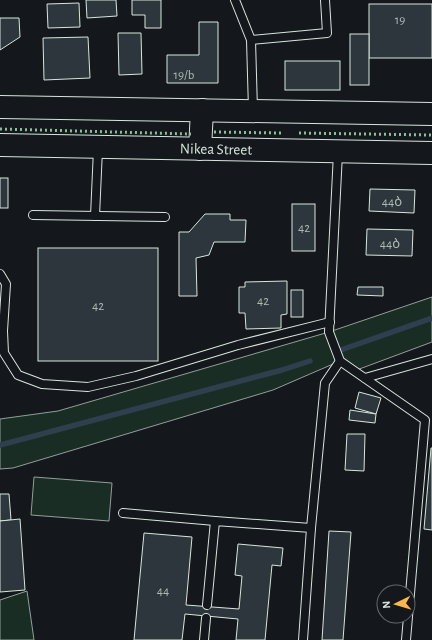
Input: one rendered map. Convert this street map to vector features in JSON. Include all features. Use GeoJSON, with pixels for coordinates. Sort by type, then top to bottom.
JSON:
{"type":"FeatureCollection","features":[{"type":"Feature","properties":{"kind":"main road"},"geometry":{"type":"LineString","coordinates":[[0,107],[432,114]]}},
{"type":"Feature","properties":{"kind":"main road"},"geometry":{"type":"LineString","coordinates":[[200,149],[202,110]]}},
{"type":"Feature","properties":{"kind":"main road","name":"Nikea Street"},"geometry":{"type":"LineString","coordinates":[[0,145],[432,153]]}},
{"type":"Feature","properties":{"kind":"lane"},"geometry":{"type":"LineString","coordinates":[[235,0],[251,40],[253,110]]}},
{"type":"Feature","properties":{"kind":"lane"},"geometry":{"type":"LineString","coordinates":[[251,40],[326,33],[325,0]]}},
{"type":"Feature","properties":{"kind":"lane"},"geometry":{"type":"LineString","coordinates":[[95,216],[98,147]]}},
{"type":"Feature","properties":{"kind":"lane"},"geometry":{"type":"LineString","coordinates":[[338,152],[329,332],[340,361],[429,420],[406,640]]}},
{"type":"Feature","properties":{"kind":"lane"},"geometry":{"type":"LineString","coordinates":[[33,215],[165,217]]}},
{"type":"Feature","properties":{"kind":"lane"},"geometry":{"type":"LineString","coordinates":[[0,274],[6,284],[3,331],[4,353],[18,375],[42,384],[88,387],[136,376],[238,345],[330,322]]}},
{"type":"Feature","properties":{"kind":"lane"},"geometry":{"type":"LineString","coordinates":[[365,378],[432,359]]}},
{"type":"Feature","properties":{"kind":"lane"},"geometry":{"type":"LineString","coordinates":[[303,640],[324,383],[340,361]]}},
{"type":"Feature","properties":{"kind":"lane"},"geometry":{"type":"LineString","coordinates":[[123,512],[311,528]]}},
{"type":"Feature","properties":{"kind":"lane"},"geometry":{"type":"LineString","coordinates":[[207,605],[215,521]]}},
{"type":"Feature","properties":{"kind":"lane"},"geometry":{"type":"LineString","coordinates":[[204,640],[206,618]]}},
{"type":"Feature","properties":{"kind":"green space"},"geometry":{"type":"Polygon","coordinates":[[[432,297],[432,342],[354,371],[340,361],[273,390],[13,468],[0,469],[0,419],[58,411],[329,332],[432,297]]]}},
{"type":"Feature","properties":{"kind":"green space"},"geometry":{"type":"Polygon","coordinates":[[[34,477],[112,483],[109,521],[31,515],[34,477]]]}},
{"type":"Feature","properties":{"kind":"green space"},"geometry":{"type":"Polygon","coordinates":[[[27,591],[34,640],[0,640],[0,600],[27,591]]]}},
{"type":"Feature","properties":{"kind":"building"},"geometry":{"type":"Polygon","coordinates":[[[86,0],[116,0],[117,16],[87,18],[86,0]]]}},
{"type":"Feature","properties":{"kind":"building"},"geometry":{"type":"Polygon","coordinates":[[[132,0],[161,0],[161,28],[145,28],[145,15],[132,15],[132,0]]]}},
{"type":"Feature","properties":{"kind":"building"},"geometry":{"type":"Polygon","coordinates":[[[79,3],[80,27],[48,28],[47,4],[79,3]]]}},
{"type":"Feature","properties":{"kind":"building"},"geometry":{"type":"Polygon","coordinates":[[[369,4],[432,4],[432,58],[369,58],[369,4]]]}},
{"type":"Feature","properties":{"kind":"building"},"geometry":{"type":"Polygon","coordinates":[[[0,18],[19,18],[20,37],[0,50],[0,18]]]}},
{"type":"Feature","properties":{"kind":"building"},"geometry":{"type":"Polygon","coordinates":[[[199,22],[218,22],[218,83],[167,83],[167,55],[199,55],[199,22]]]}},
{"type":"Feature","properties":{"kind":"building"},"geometry":{"type":"Polygon","coordinates":[[[118,33],[141,33],[142,74],[119,75],[118,33]]]}},
{"type":"Feature","properties":{"kind":"building"},"geometry":{"type":"Polygon","coordinates":[[[350,34],[369,34],[369,85],[350,85],[350,34]]]}},
{"type":"Feature","properties":{"kind":"building"},"geometry":{"type":"Polygon","coordinates":[[[88,37],[90,78],[44,80],[43,38],[88,37]]]}},
{"type":"Feature","properties":{"kind":"building"},"geometry":{"type":"Polygon","coordinates":[[[285,61],[340,61],[340,90],[285,90],[285,61]]]}},
{"type":"Feature","properties":{"kind":"building"},"geometry":{"type":"Polygon","coordinates":[[[0,178],[8,178],[8,208],[0,208],[0,178]]]}},
{"type":"Feature","properties":{"kind":"building"},"geometry":{"type":"Polygon","coordinates":[[[370,189],[415,190],[414,213],[369,211],[370,189]]]}},
{"type":"Feature","properties":{"kind":"building"},"geometry":{"type":"Polygon","coordinates":[[[292,204],[315,204],[315,251],[292,251],[292,204]]]}},
{"type":"Feature","properties":{"kind":"building"},"geometry":{"type":"Polygon","coordinates":[[[205,214],[230,214],[230,220],[246,220],[245,242],[214,242],[209,255],[196,258],[197,296],[179,296],[179,232],[189,232],[205,214]]]}},
{"type":"Feature","properties":{"kind":"building"},"geometry":{"type":"Polygon","coordinates":[[[367,229],[413,230],[412,256],[366,255],[367,229]]]}},
{"type":"Feature","properties":{"kind":"building"},"geometry":{"type":"Polygon","coordinates":[[[38,248],[158,248],[158,361],[38,361],[38,248]]]}},
{"type":"Feature","properties":{"kind":"building"},"geometry":{"type":"Polygon","coordinates":[[[287,281],[287,314],[281,315],[281,328],[246,329],[245,313],[239,313],[239,287],[245,287],[245,282],[287,281]]]}},
{"type":"Feature","properties":{"kind":"building"},"geometry":{"type":"Polygon","coordinates":[[[358,287],[383,287],[383,296],[357,295],[358,287]]]}},
{"type":"Feature","properties":{"kind":"building"},"geometry":{"type":"Polygon","coordinates":[[[291,290],[303,290],[303,317],[291,317],[291,290]]]}},
{"type":"Feature","properties":{"kind":"building"},"geometry":{"type":"Polygon","coordinates":[[[359,392],[381,398],[376,414],[355,408],[359,392]]]}},
{"type":"Feature","properties":{"kind":"building"},"geometry":{"type":"Polygon","coordinates":[[[350,410],[376,414],[375,423],[349,420],[350,410]]]}},
{"type":"Feature","properties":{"kind":"building"},"geometry":{"type":"Polygon","coordinates":[[[347,434],[365,434],[364,471],[345,470],[347,434]]]}},
{"type":"Feature","properties":{"kind":"building"},"geometry":{"type":"Polygon","coordinates":[[[432,448],[432,530],[424,529],[432,448]]]}},
{"type":"Feature","properties":{"kind":"building"},"geometry":{"type":"Polygon","coordinates":[[[0,494],[9,494],[11,520],[0,521],[0,494]]]}},
{"type":"Feature","properties":{"kind":"building"},"geometry":{"type":"Polygon","coordinates":[[[20,519],[25,590],[0,592],[0,521],[20,519]]]}},
{"type":"Feature","properties":{"kind":"building"},"geometry":{"type":"Polygon","coordinates":[[[329,531],[351,532],[343,640],[322,640],[329,531]]]}},
{"type":"Feature","properties":{"kind":"building"},"geometry":{"type":"Polygon","coordinates":[[[144,533],[192,537],[186,605],[239,609],[242,576],[235,575],[238,544],[283,548],[281,566],[272,565],[265,640],[236,640],[238,619],[185,614],[182,640],[134,640],[144,533]]]}},
{"type":"Feature","properties":{"kind":"waterway"},"geometry":{"type":"LineString","coordinates":[[338,351],[432,318]]}},
{"type":"Feature","properties":{"kind":"waterway"},"geometry":{"type":"LineString","coordinates":[[0,445],[282,370],[310,361]]}},
{"type":"Feature","properties":{"kind":"hedge"},"geometry":{"type":"LineString","coordinates":[[0,129],[191,134]]}},
{"type":"Feature","properties":{"kind":"hedge"},"geometry":{"type":"LineString","coordinates":[[214,132],[281,133]]}},
{"type":"Feature","properties":{"kind":"hedge"},"geometry":{"type":"LineString","coordinates":[[299,133],[432,135]]}}]}
